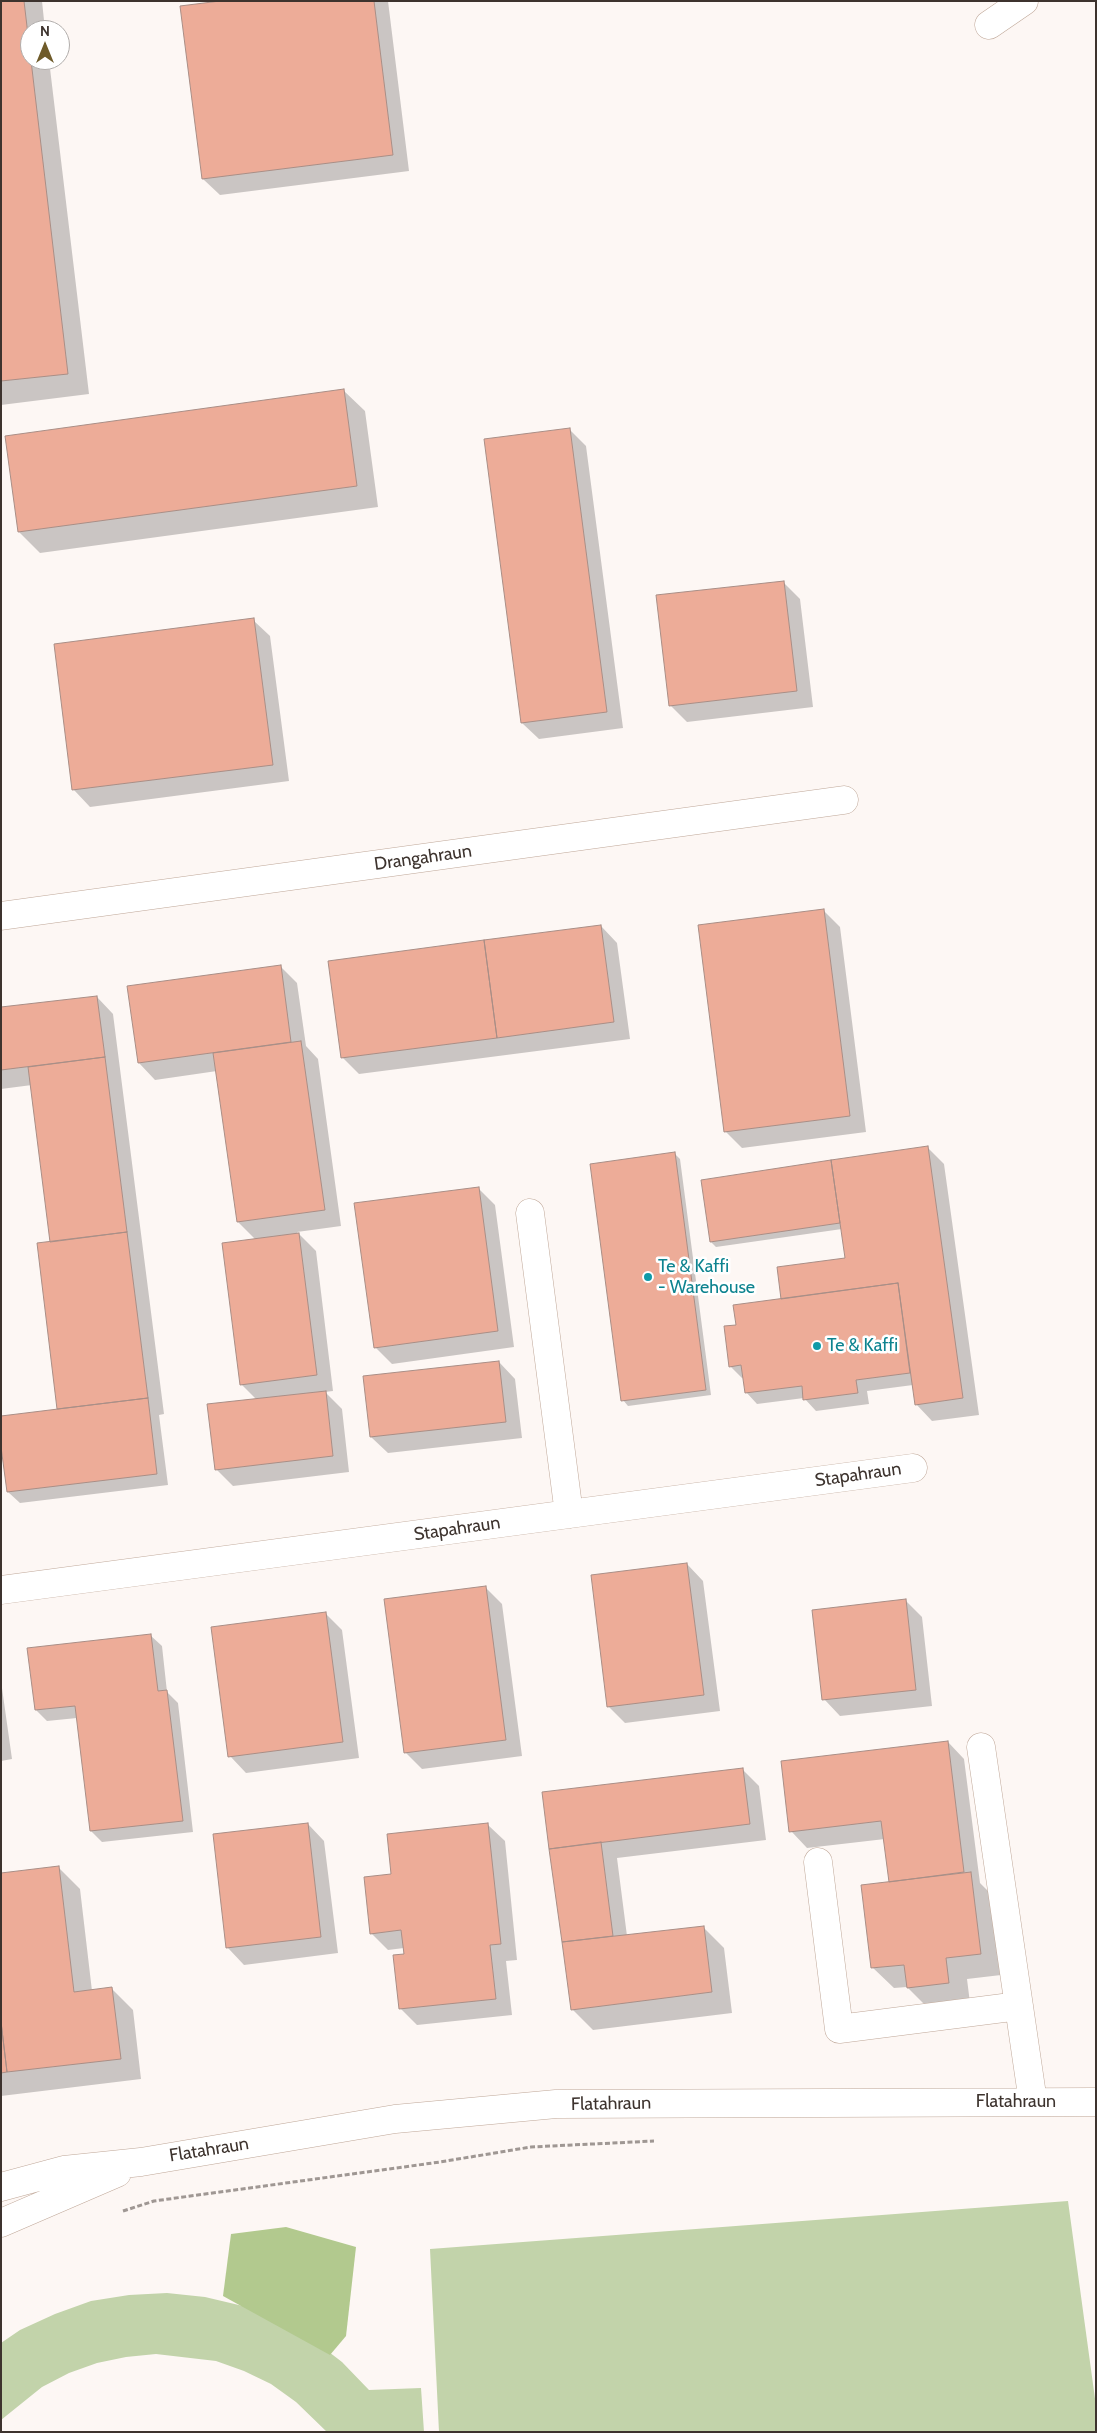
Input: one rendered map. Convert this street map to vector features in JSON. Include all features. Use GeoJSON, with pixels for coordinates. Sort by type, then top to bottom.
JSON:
{"type":"FeatureCollection","features":[{"type":"Feature","properties":{"kind":"street"},"geometry":{"type":"LineString","coordinates":[[989,24],[1024,1]]}},
{"type":"Feature","properties":{"kind":"street","name":"Drangahraun"},"geometry":{"type":"LineString","coordinates":[[1,916],[844,800]]}},
{"type":"Feature","properties":{"kind":"street"},"geometry":{"type":"LineString","coordinates":[[530,1213],[569,1514]]}},
{"type":"Feature","properties":{"kind":"street","name":"Stapahraun"},"geometry":{"type":"LineString","coordinates":[[1,1590],[913,1468]]}},
{"type":"Feature","properties":{"kind":"street"},"geometry":{"type":"LineString","coordinates":[[980,1747],[1034,2102]]}},
{"type":"Feature","properties":{"kind":"street"},"geometry":{"type":"LineString","coordinates":[[818,1862],[839,2029],[1019,2006]]}},
{"type":"Feature","properties":{"kind":"street","name":"Flatahraun"},"geometry":{"type":"LineString","coordinates":[[1,2187],[64,2170],[141,2162],[395,2119],[556,2104],[1090,2102]]}},
{"type":"Feature","properties":{"kind":"street","name":"Flatahraun"},"geometry":{"type":"LineString","coordinates":[[1,2223],[141,2162]]}},
{"type":"Feature","properties":{"kind":"path"},"geometry":{"type":"LineString","coordinates":[[117,2213],[154,2201],[440,2162],[531,2147],[656,2141]]}},
{"type":"Feature","properties":{"kind":"green space"},"geometry":{"type":"Polygon","coordinates":[[[1068,2201],[1096,2406],[1096,2432],[439,2432],[430,2249],[1068,2201]]]}},
{"type":"Feature","properties":{"kind":"green space"},"geometry":{"type":"Polygon","coordinates":[[[286,2227],[356,2247],[346,2336],[330,2355],[223,2296],[231,2234],[286,2227]]]}},
{"type":"Feature","properties":{"kind":"green space"},"geometry":{"type":"Polygon","coordinates":[[[167,2293],[205,2297],[243,2306],[312,2339],[342,2362],[369,2390],[421,2388],[424,2432],[327,2432],[296,2402],[271,2384],[244,2371],[216,2361],[156,2354],[126,2357],[97,2363],[69,2373],[42,2387],[1,2420],[1,2343],[20,2330],[55,2314],[91,2301],[129,2295],[167,2293]]]}},
{"type":"Feature","properties":{"kind":"building"},"geometry":{"type":"Polygon","coordinates":[[[1,1],[24,1],[26,20],[20,20],[20,70],[32,70],[68,374],[1,381],[1,1]]]}},
{"type":"Feature","properties":{"kind":"building"},"geometry":{"type":"Polygon","coordinates":[[[220,1],[374,1],[393,155],[202,179],[180,6],[220,1]]]}},
{"type":"Feature","properties":{"kind":"building"},"geometry":{"type":"Polygon","coordinates":[[[344,389],[357,486],[18,532],[5,436],[344,389]]]}},
{"type":"Feature","properties":{"kind":"building"},"geometry":{"type":"Polygon","coordinates":[[[570,428],[607,712],[521,723],[484,439],[570,428]]]}},
{"type":"Feature","properties":{"kind":"building"},"geometry":{"type":"Polygon","coordinates":[[[784,581],[797,691],[669,706],[656,595],[784,581]]]}},
{"type":"Feature","properties":{"kind":"building"},"geometry":{"type":"Polygon","coordinates":[[[254,618],[273,765],[72,790],[54,644],[254,618]]]}},
{"type":"Feature","properties":{"kind":"building"},"geometry":{"type":"Polygon","coordinates":[[[824,909],[850,1116],[724,1132],[698,925],[824,909]]]}},
{"type":"Feature","properties":{"kind":"building"},"geometry":{"type":"Polygon","coordinates":[[[601,925],[614,1022],[497,1038],[484,940],[601,925]]]}},
{"type":"Feature","properties":{"kind":"building"},"geometry":{"type":"Polygon","coordinates":[[[484,940],[497,1038],[341,1058],[328,961],[484,940]]]}},
{"type":"Feature","properties":{"kind":"building"},"geometry":{"type":"Polygon","coordinates":[[[281,965],[291,1042],[138,1063],[127,986],[281,965]]]}},
{"type":"Feature","properties":{"kind":"building"},"geometry":{"type":"Polygon","coordinates":[[[97,996],[105,1057],[1,1070],[1,1007],[97,996]]]}},
{"type":"Feature","properties":{"kind":"building"},"geometry":{"type":"Polygon","coordinates":[[[301,1041],[325,1210],[237,1222],[213,1053],[301,1041]]]}},
{"type":"Feature","properties":{"kind":"building"},"geometry":{"type":"Polygon","coordinates":[[[105,1057],[127,1232],[50,1242],[28,1067],[105,1057]]]}},
{"type":"Feature","properties":{"kind":"building"},"geometry":{"type":"Polygon","coordinates":[[[928,1146],[963,1398],[915,1405],[898,1283],[781,1299],[777,1267],[845,1258],[831,1160],[928,1146]]]}},
{"type":"Feature","properties":{"kind":"building","name":"Te & Kaffi - Warehouse"},"geometry":{"type":"Polygon","coordinates":[[[675,1152],[706,1390],[621,1401],[590,1164],[675,1152]]]}},
{"type":"Feature","properties":{"kind":"building","name":"Te & Kaffi - Warehouse"},"geometry":{"type":"Polygon","coordinates":[[[831,1160],[840,1223],[710,1242],[701,1180],[831,1160]]]}},
{"type":"Feature","properties":{"kind":"building"},"geometry":{"type":"Polygon","coordinates":[[[479,1187],[498,1331],[374,1348],[354,1203],[479,1187]]]}},
{"type":"Feature","properties":{"kind":"building"},"geometry":{"type":"Polygon","coordinates":[[[127,1232],[148,1398],[57,1409],[37,1243],[127,1232]]]}},
{"type":"Feature","properties":{"kind":"building"},"geometry":{"type":"Polygon","coordinates":[[[299,1233],[317,1375],[240,1385],[222,1243],[299,1233]]]}},
{"type":"Feature","properties":{"kind":"building","name":"Te & Kaffi"},"geometry":{"type":"Polygon","coordinates":[[[898,1283],[910,1373],[856,1380],[858,1393],[803,1400],[802,1386],[745,1393],[741,1365],[729,1367],[724,1326],[736,1325],[733,1305],[898,1283]]]}},
{"type":"Feature","properties":{"kind":"building"},"geometry":{"type":"Polygon","coordinates":[[[499,1361],[506,1422],[370,1437],[363,1376],[499,1361]]]}},
{"type":"Feature","properties":{"kind":"building"},"geometry":{"type":"Polygon","coordinates":[[[326,1391],[333,1456],[215,1470],[207,1404],[326,1391]]]}},
{"type":"Feature","properties":{"kind":"building"},"geometry":{"type":"Polygon","coordinates":[[[148,1398],[157,1474],[7,1492],[1,1447],[1,1416],[148,1398]]]}},
{"type":"Feature","properties":{"kind":"building"},"geometry":{"type":"Polygon","coordinates":[[[687,1563],[704,1695],[607,1707],[591,1575],[687,1563]]]}},
{"type":"Feature","properties":{"kind":"building"},"geometry":{"type":"Polygon","coordinates":[[[486,1586],[506,1740],[404,1753],[384,1599],[486,1586]]]}},
{"type":"Feature","properties":{"kind":"building"},"geometry":{"type":"Polygon","coordinates":[[[906,1599],[916,1690],[822,1700],[812,1610],[906,1599]]]}},
{"type":"Feature","properties":{"kind":"building"},"geometry":{"type":"Polygon","coordinates":[[[326,1612],[343,1742],[228,1757],[211,1627],[326,1612]]]}},
{"type":"Feature","properties":{"kind":"building"},"geometry":{"type":"Polygon","coordinates":[[[151,1634],[158,1691],[167,1690],[183,1821],[90,1831],[75,1706],[35,1710],[27,1648],[151,1634]]]}},
{"type":"Feature","properties":{"kind":"building"},"geometry":{"type":"Polygon","coordinates":[[[948,1741],[964,1872],[889,1882],[881,1821],[789,1832],[781,1761],[948,1741]]]}},
{"type":"Feature","properties":{"kind":"building"},"geometry":{"type":"Polygon","coordinates":[[[743,1768],[750,1824],[549,1849],[542,1792],[743,1768]]]}},
{"type":"Feature","properties":{"kind":"building"},"geometry":{"type":"Polygon","coordinates":[[[308,1823],[321,1937],[226,1948],[213,1834],[308,1823]]]}},
{"type":"Feature","properties":{"kind":"building"},"geometry":{"type":"Polygon","coordinates":[[[488,1823],[501,1944],[490,1945],[496,1999],[399,2009],[393,1955],[404,1954],[401,1930],[370,1934],[364,1877],[391,1874],[387,1834],[488,1823]]]}},
{"type":"Feature","properties":{"kind":"building"},"geometry":{"type":"Polygon","coordinates":[[[601,1842],[613,1936],[562,1942],[549,1849],[601,1842]]]}},
{"type":"Feature","properties":{"kind":"building"},"geometry":{"type":"Polygon","coordinates":[[[59,1866],[74,1992],[112,1987],[121,2059],[7,2072],[1,2022],[1,1873],[59,1866]]]}},
{"type":"Feature","properties":{"kind":"building"},"geometry":{"type":"Polygon","coordinates":[[[971,1872],[981,1954],[946,1958],[949,1983],[907,1988],[904,1965],[871,1968],[861,1885],[971,1872]]]}},
{"type":"Feature","properties":{"kind":"building"},"geometry":{"type":"Polygon","coordinates":[[[704,1926],[712,1992],[571,2010],[562,1942],[704,1926]]]}},
{"type":"Feature","properties":{"kind":"building"},"geometry":{"type":"Polygon","coordinates":[[[1,2022],[7,2072],[1,2073],[1,2022]]]}},
{"type":"Feature","properties":{"kind":"place","name":"Te & Kaffi - Warehouse"},"geometry":{"type":"Point","coordinates":[648,1277]}},
{"type":"Feature","properties":{"kind":"place","name":"Te & Kaffi"},"geometry":{"type":"Point","coordinates":[817,1346]}}]}
